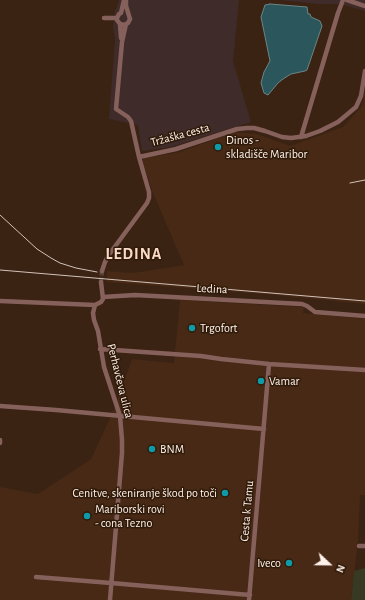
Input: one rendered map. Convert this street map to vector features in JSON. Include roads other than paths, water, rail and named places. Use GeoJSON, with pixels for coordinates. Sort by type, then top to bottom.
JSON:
{"type":"FeatureCollection","features":[{"type":"Feature","properties":{"kind":"street"},"geometry":{"type":"LineString","coordinates":[[117,18],[117,16],[121,13],[125,0]]}},
{"type":"Feature","properties":{"kind":"street"},"geometry":{"type":"LineString","coordinates":[[122,42],[126,24],[130,19],[125,0]]}},
{"type":"Feature","properties":{"kind":"street"},"geometry":{"type":"LineString","coordinates":[[301,137],[343,0]]}},
{"type":"Feature","properties":{"kind":"street"},"geometry":{"type":"LineString","coordinates":[[346,0],[365,6]]}},
{"type":"Feature","properties":{"kind":"street"},"geometry":{"type":"LineString","coordinates":[[121,13],[124,12],[128,14]]}},
{"type":"Feature","properties":{"kind":"street"},"geometry":{"type":"LineString","coordinates":[[104,18],[117,18]]}},
{"type":"Feature","properties":{"kind":"street"},"geometry":{"type":"LineString","coordinates":[[117,18],[120,24],[122,42]]}},
{"type":"Feature","properties":{"kind":"street"},"geometry":{"type":"LineString","coordinates":[[120,24],[126,24]]}},
{"type":"Feature","properties":{"kind":"street","name":"Tržaška cesta"},"geometry":{"type":"LineString","coordinates":[[122,42],[116,109],[128,117],[131,121],[139,157],[176,149],[232,130],[247,128],[291,138],[310,135],[328,127],[356,107],[361,96],[365,71]]}},
{"type":"Feature","properties":{"kind":"street"},"geometry":{"type":"LineString","coordinates":[[102,271],[108,256],[148,201],[148,192],[139,157]]}},
{"type":"Feature","properties":{"kind":"street"},"geometry":{"type":"LineString","coordinates":[[0,301],[95,305],[102,300],[103,297],[101,282]]}},
{"type":"Feature","properties":{"kind":"street","name":"Ledina"},"geometry":{"type":"LineString","coordinates":[[103,297],[135,295],[302,304],[307,306],[312,311],[365,316]]}},
{"type":"Feature","properties":{"kind":"street","name":"Perhavčeva ulica"},"geometry":{"type":"LineString","coordinates":[[95,305],[93,313],[94,320],[98,331],[104,367],[120,416],[122,453],[110,600]]}},
{"type":"Feature","properties":{"kind":"street"},"geometry":{"type":"LineString","coordinates":[[100,349],[201,356],[269,364],[365,370]]}},
{"type":"Feature","properties":{"kind":"street","name":"Cesta k Tamu"},"geometry":{"type":"LineString","coordinates":[[111,583],[250,598],[269,364]]}},
{"type":"Feature","properties":{"kind":"street"},"geometry":{"type":"LineString","coordinates":[[0,406],[264,429]]}},
{"type":"Feature","properties":{"kind":"street"},"geometry":{"type":"LineString","coordinates":[[359,546],[365,546]]}},
{"type":"Feature","properties":{"kind":"street"},"geometry":{"type":"LineString","coordinates":[[36,577],[111,583]]}},
{"type":"Feature","properties":{"kind":"water"},"geometry":{"type":"Polygon","coordinates":[[[270,4],[307,7],[308,14],[320,21],[322,26],[307,70],[291,74],[283,79],[268,95],[264,93],[261,83],[264,72],[270,61],[261,17],[265,5],[270,4]]]}},
{"type":"Feature","properties":{"kind":"tunnel"},"geometry":{"type":"LineString","coordinates":[[101,282],[102,271]]}},
{"type":"Feature","properties":{"kind":"railway"},"geometry":{"type":"LineString","coordinates":[[350,183],[365,180]]}},
{"type":"Feature","properties":{"kind":"railway"},"geometry":{"type":"LineString","coordinates":[[0,215],[37,249],[51,258],[60,263],[76,268],[97,272]]}},
{"type":"Feature","properties":{"kind":"railway"},"geometry":{"type":"LineString","coordinates":[[0,270],[365,301]]}},
{"type":"Feature","properties":{"kind":"place","name":"Dinos - skladišče Maribor"},"geometry":{"type":"Point","coordinates":[218,147]}},
{"type":"Feature","properties":{"kind":"place","name":"Trgofort"},"geometry":{"type":"Point","coordinates":[192,328]}},
{"type":"Feature","properties":{"kind":"place","name":"Vamar"},"geometry":{"type":"Point","coordinates":[261,381]}},
{"type":"Feature","properties":{"kind":"place","name":"BNM"},"geometry":{"type":"Point","coordinates":[152,449]}},
{"type":"Feature","properties":{"kind":"place","name":"Cenitve, skeniranje škod po toči"},"geometry":{"type":"Point","coordinates":[225,493]}},
{"type":"Feature","properties":{"kind":"place","name":"Mariborski rovi - cona Tezno"},"geometry":{"type":"Point","coordinates":[87,516]}},
{"type":"Feature","properties":{"kind":"place","name":"Iveco"},"geometry":{"type":"Point","coordinates":[289,563]}},
{"type":"Feature","properties":{"kind":"district","name":"LEDINA"},"geometry":{"type":"Point","coordinates":[134,254]}}]}
